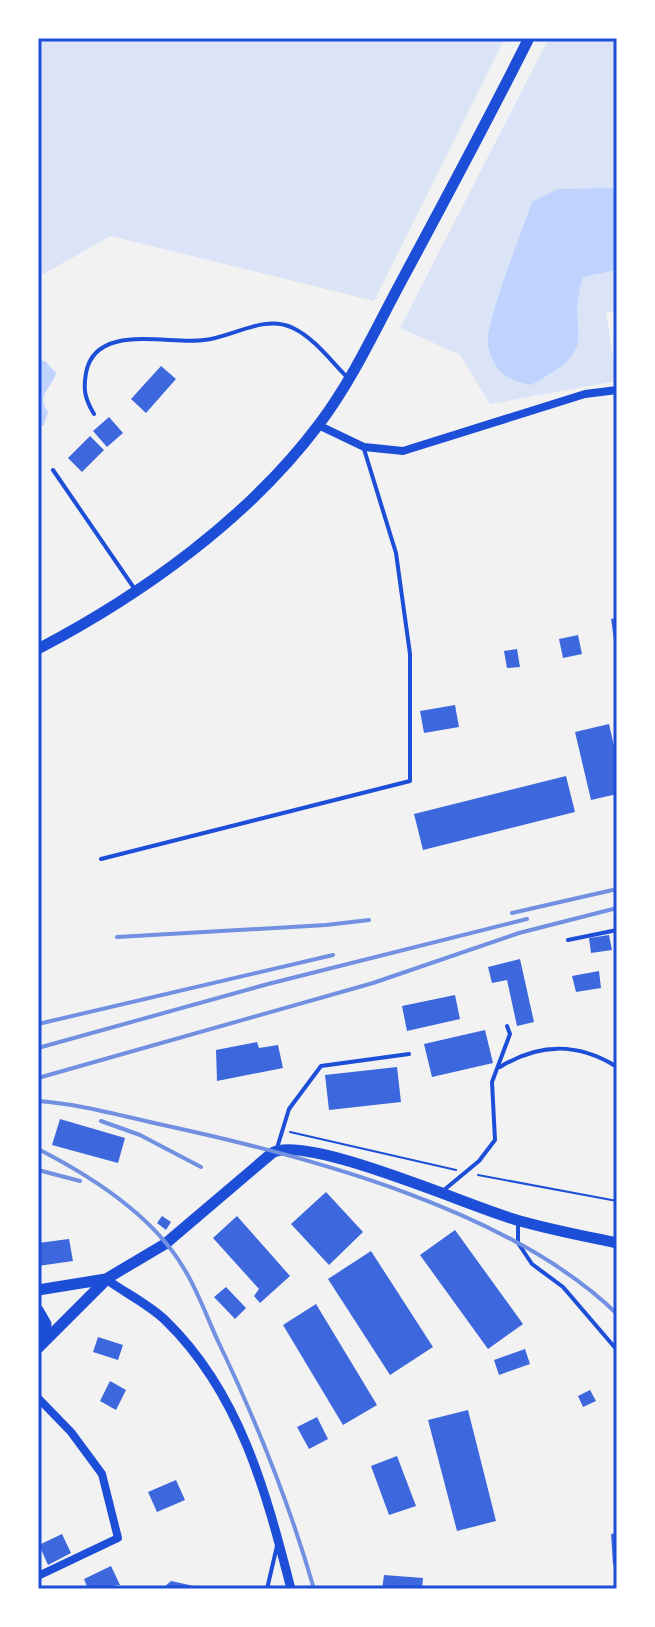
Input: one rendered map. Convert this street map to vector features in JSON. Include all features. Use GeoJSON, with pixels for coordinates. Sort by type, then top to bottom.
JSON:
{"type":"FeatureCollection","features":[{"type":"Feature","properties":{"kind":"main road"},"geometry":{"type":"LineString","coordinates":[[38,649],[92,621],[260,493],[318,425],[348,379],[529,38]]}},
{"type":"Feature","properties":{"kind":"main road"},"geometry":{"type":"LineString","coordinates":[[42,1344],[106,1279],[165,1244],[274,1152],[319,1153],[518,1221],[617,1243]]}},
{"type":"Feature","properties":{"kind":"main road"},"geometry":{"type":"LineString","coordinates":[[38,1290],[106,1279]]}},
{"type":"Feature","properties":{"kind":"main road"},"geometry":{"type":"LineString","coordinates":[[38,1310],[46,1324],[42,1344]]}},
{"type":"Feature","properties":{"kind":"street"},"geometry":{"type":"LineString","coordinates":[[318,425],[364,447],[403,451],[585,394],[617,390]]}},
{"type":"Feature","properties":{"kind":"street"},"geometry":{"type":"LineString","coordinates":[[106,1279],[164,1319],[201,1362],[246,1438],[291,1589]]}},
{"type":"Feature","properties":{"kind":"street"},"geometry":{"type":"LineString","coordinates":[[38,1398],[71,1432],[102,1474],[118,1538],[38,1576]]}},
{"type":"Feature","properties":{"kind":"lane"},"geometry":{"type":"LineString","coordinates":[[94,414],[85,400],[87,368],[97,353],[112,342],[139,339],[190,342],[219,338],[261,324],[285,326],[310,340],[348,379]]}},
{"type":"Feature","properties":{"kind":"lane"},"geometry":{"type":"LineString","coordinates":[[101,859],[410,781],[410,654],[396,553],[364,447]]}},
{"type":"Feature","properties":{"kind":"lane"},"geometry":{"type":"LineString","coordinates":[[53,470],[136,590]]}},
{"type":"Feature","properties":{"kind":"lane"},"geometry":{"type":"LineString","coordinates":[[568,940],[617,930]]}},
{"type":"Feature","properties":{"kind":"lane"},"geometry":{"type":"LineString","coordinates":[[439,1194],[495,1140],[492,1082],[510,1034],[507,1026]]}},
{"type":"Feature","properties":{"kind":"lane"},"geometry":{"type":"LineString","coordinates":[[498,1068],[541,1047],[572,1050],[617,1067]]}},
{"type":"Feature","properties":{"kind":"lane"},"geometry":{"type":"LineString","coordinates":[[274,1152],[289,1109],[321,1066],[409,1054]]}},
{"type":"Feature","properties":{"kind":"lane"},"geometry":{"type":"LineString","coordinates":[[518,1221],[518,1243],[532,1264],[563,1287],[617,1350]]}},
{"type":"Feature","properties":{"kind":"lane"},"geometry":{"type":"LineString","coordinates":[[267,1589],[278,1540]]}},
{"type":"Feature","properties":{"kind":"path"},"geometry":{"type":"LineString","coordinates":[[281,1131],[465,1172],[617,1201]]}},
{"type":"Feature","properties":{"kind":"shaded area"},"geometry":{"type":"Polygon","coordinates":[[[38,38],[505,38],[374,301],[111,236],[38,277],[38,38]]]}},
{"type":"Feature","properties":{"kind":"shaded area"},"geometry":{"type":"Polygon","coordinates":[[[549,38],[617,38],[617,188],[532,202],[487,343],[531,385],[569,360],[576,349],[578,297],[583,277],[617,270],[617,310],[606,313],[617,381],[490,404],[460,355],[400,328],[549,38]]]}},
{"type":"Feature","properties":{"kind":"water"},"geometry":{"type":"Polygon","coordinates":[[[617,188],[617,270],[583,277],[578,298],[576,349],[569,360],[531,385],[508,377],[494,362],[488,335],[532,202],[558,189],[617,188]]]}},
{"type":"Feature","properties":{"kind":"water"},"geometry":{"type":"Polygon","coordinates":[[[38,360],[45,361],[56,373],[44,396],[44,406],[48,412],[44,425],[38,428],[38,360]]]}},
{"type":"Feature","properties":{"kind":"building"},"geometry":{"type":"Polygon","coordinates":[[[161,366],[176,379],[146,413],[131,399],[161,366]]]}},
{"type":"Feature","properties":{"kind":"building"},"geometry":{"type":"Polygon","coordinates":[[[109,417],[123,433],[107,447],[93,431],[109,417]]]}},
{"type":"Feature","properties":{"kind":"building"},"geometry":{"type":"Polygon","coordinates":[[[90,436],[104,450],[82,472],[68,458],[90,436]]]}},
{"type":"Feature","properties":{"kind":"building"},"geometry":{"type":"Polygon","coordinates":[[[617,618],[617,647],[615,647],[611,619],[617,618]]]}},
{"type":"Feature","properties":{"kind":"building"},"geometry":{"type":"Polygon","coordinates":[[[578,635],[582,654],[563,658],[559,639],[578,635]]]}},
{"type":"Feature","properties":{"kind":"building"},"geometry":{"type":"Polygon","coordinates":[[[517,649],[520,667],[507,668],[504,651],[517,649]]]}},
{"type":"Feature","properties":{"kind":"building"},"geometry":{"type":"Polygon","coordinates":[[[455,705],[459,727],[424,733],[420,711],[455,705]]]}},
{"type":"Feature","properties":{"kind":"building"},"geometry":{"type":"Polygon","coordinates":[[[609,724],[617,759],[617,794],[591,800],[575,732],[609,724]]]}},
{"type":"Feature","properties":{"kind":"building"},"geometry":{"type":"Polygon","coordinates":[[[566,776],[575,812],[423,850],[414,814],[566,776]]]}},
{"type":"Feature","properties":{"kind":"building"},"geometry":{"type":"Polygon","coordinates":[[[609,935],[612,950],[591,953],[589,938],[609,935]]]}},
{"type":"Feature","properties":{"kind":"building"},"geometry":{"type":"Polygon","coordinates":[[[520,959],[534,1022],[517,1026],[507,980],[492,983],[488,967],[520,959]]]}},
{"type":"Feature","properties":{"kind":"building"},"geometry":{"type":"Polygon","coordinates":[[[599,971],[601,988],[576,992],[572,976],[599,971]]]}},
{"type":"Feature","properties":{"kind":"building"},"geometry":{"type":"Polygon","coordinates":[[[455,995],[460,1019],[407,1031],[402,1006],[455,995]]]}},
{"type":"Feature","properties":{"kind":"building"},"geometry":{"type":"Polygon","coordinates":[[[485,1030],[493,1063],[432,1077],[424,1044],[485,1030]]]}},
{"type":"Feature","properties":{"kind":"building"},"geometry":{"type":"Polygon","coordinates":[[[257,1042],[259,1048],[278,1045],[283,1068],[217,1081],[216,1050],[257,1042]]]}},
{"type":"Feature","properties":{"kind":"building"},"geometry":{"type":"Polygon","coordinates":[[[397,1067],[401,1102],[329,1110],[325,1075],[397,1067]]]}},
{"type":"Feature","properties":{"kind":"building"},"geometry":{"type":"Polygon","coordinates":[[[60,1119],[125,1138],[118,1163],[52,1145],[60,1119]]]}},
{"type":"Feature","properties":{"kind":"building"},"geometry":{"type":"Polygon","coordinates":[[[326,1192],[363,1232],[329,1265],[291,1224],[326,1192]]]}},
{"type":"Feature","properties":{"kind":"building"},"geometry":{"type":"Polygon","coordinates":[[[162,1216],[171,1222],[166,1230],[157,1223],[162,1216]]]}},
{"type":"Feature","properties":{"kind":"building"},"geometry":{"type":"Polygon","coordinates":[[[237,1216],[290,1276],[260,1303],[254,1296],[259,1289],[213,1238],[237,1216]]]}},
{"type":"Feature","properties":{"kind":"building"},"geometry":{"type":"Polygon","coordinates":[[[455,1230],[523,1324],[488,1349],[420,1255],[455,1230]]]}},
{"type":"Feature","properties":{"kind":"building"},"geometry":{"type":"Polygon","coordinates":[[[69,1239],[73,1261],[38,1266],[38,1243],[69,1239]]]}},
{"type":"Feature","properties":{"kind":"building"},"geometry":{"type":"Polygon","coordinates":[[[371,1251],[433,1347],[390,1375],[328,1279],[371,1251]]]}},
{"type":"Feature","properties":{"kind":"building"},"geometry":{"type":"Polygon","coordinates":[[[226,1287],[246,1308],[235,1319],[214,1297],[226,1287]]]}},
{"type":"Feature","properties":{"kind":"building"},"geometry":{"type":"Polygon","coordinates":[[[316,1304],[377,1405],[343,1425],[283,1325],[316,1304]]]}},
{"type":"Feature","properties":{"kind":"building"},"geometry":{"type":"Polygon","coordinates":[[[98,1337],[123,1345],[118,1360],[93,1352],[98,1337]]]}},
{"type":"Feature","properties":{"kind":"building"},"geometry":{"type":"Polygon","coordinates":[[[525,1349],[530,1364],[499,1375],[494,1360],[525,1349]]]}},
{"type":"Feature","properties":{"kind":"building"},"geometry":{"type":"Polygon","coordinates":[[[110,1381],[126,1390],[116,1410],[100,1401],[110,1381]]]}},
{"type":"Feature","properties":{"kind":"building"},"geometry":{"type":"Polygon","coordinates":[[[590,1390],[596,1401],[583,1407],[578,1396],[590,1390]]]}},
{"type":"Feature","properties":{"kind":"building"},"geometry":{"type":"Polygon","coordinates":[[[468,1410],[496,1521],[457,1531],[428,1420],[468,1410]]]}},
{"type":"Feature","properties":{"kind":"building"},"geometry":{"type":"Polygon","coordinates":[[[317,1417],[328,1439],[309,1449],[297,1427],[317,1417]]]}},
{"type":"Feature","properties":{"kind":"building"},"geometry":{"type":"Polygon","coordinates":[[[397,1456],[416,1506],[389,1515],[371,1466],[397,1456]]]}},
{"type":"Feature","properties":{"kind":"building"},"geometry":{"type":"Polygon","coordinates":[[[176,1480],[185,1500],[157,1512],[148,1492],[176,1480]]]}},
{"type":"Feature","properties":{"kind":"building"},"geometry":{"type":"Polygon","coordinates":[[[617,1533],[617,1565],[613,1565],[611,1534],[617,1533]]]}},
{"type":"Feature","properties":{"kind":"building"},"geometry":{"type":"Polygon","coordinates":[[[62,1534],[71,1553],[48,1565],[39,1545],[62,1534]]]}},
{"type":"Feature","properties":{"kind":"building"},"geometry":{"type":"Polygon","coordinates":[[[111,1566],[120,1585],[88,1589],[84,1579],[111,1566]]]}},
{"type":"Feature","properties":{"kind":"building"},"geometry":{"type":"Polygon","coordinates":[[[384,1575],[423,1578],[422,1589],[382,1589],[384,1575]]]}},
{"type":"Feature","properties":{"kind":"building"},"geometry":{"type":"Polygon","coordinates":[[[171,1581],[203,1588],[203,1589],[162,1589],[171,1581]]]}},
{"type":"Feature","properties":{"kind":"railway"},"geometry":{"type":"LineString","coordinates":[[512,913],[617,889]]}},
{"type":"Feature","properties":{"kind":"railway"},"geometry":{"type":"LineString","coordinates":[[38,1078],[373,983],[519,933],[617,908]]}},
{"type":"Feature","properties":{"kind":"railway"},"geometry":{"type":"LineString","coordinates":[[38,1048],[268,984],[527,919]]}},
{"type":"Feature","properties":{"kind":"railway"},"geometry":{"type":"LineString","coordinates":[[117,937],[369,920]]}},
{"type":"Feature","properties":{"kind":"railway"},"geometry":{"type":"LineString","coordinates":[[38,1024],[333,955]]}},
{"type":"Feature","properties":{"kind":"railway"},"geometry":{"type":"LineString","coordinates":[[38,1101],[85,1108],[220,1138],[342,1171],[404,1192],[522,1245],[573,1277],[617,1314]]}},
{"type":"Feature","properties":{"kind":"railway"},"geometry":{"type":"LineString","coordinates":[[101,1121],[140,1135],[201,1167]]}},
{"type":"Feature","properties":{"kind":"railway"},"geometry":{"type":"LineString","coordinates":[[38,1149],[119,1199],[155,1230],[183,1267],[258,1431],[283,1493],[314,1589]]}},
{"type":"Feature","properties":{"kind":"railway"},"geometry":{"type":"LineString","coordinates":[[38,1170],[80,1181]]}}]}
